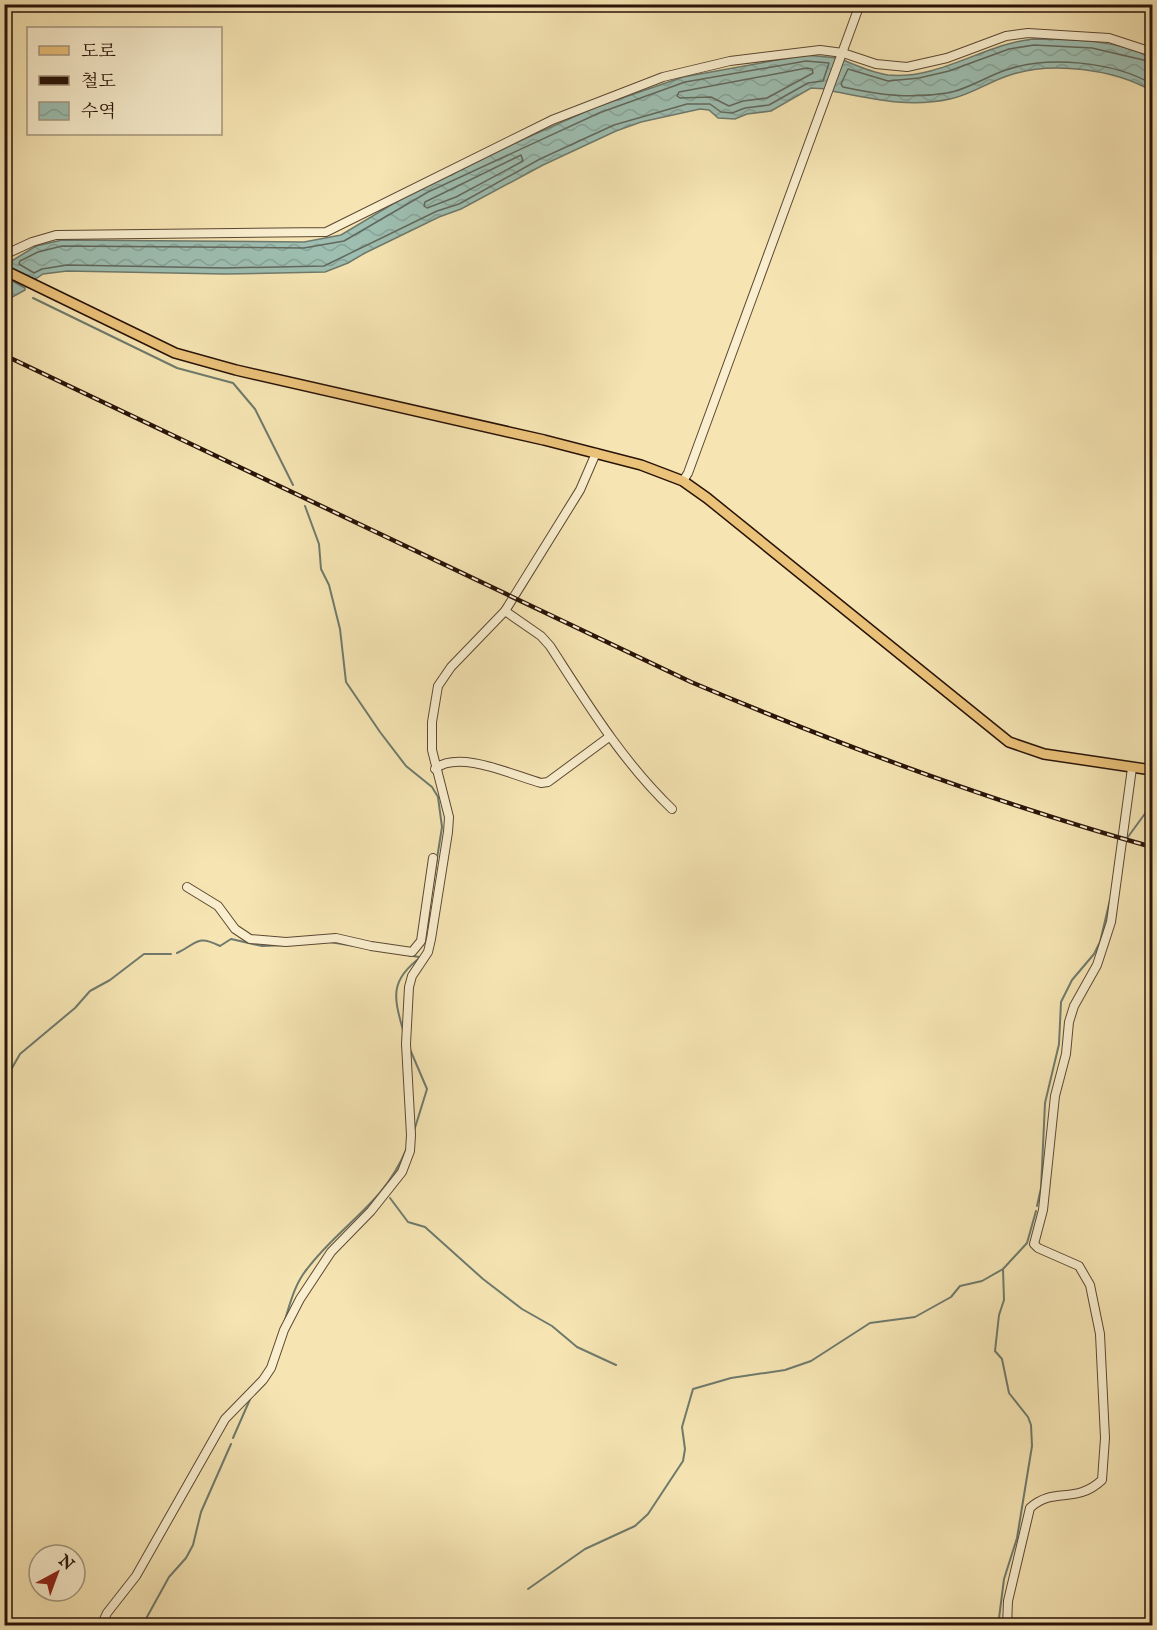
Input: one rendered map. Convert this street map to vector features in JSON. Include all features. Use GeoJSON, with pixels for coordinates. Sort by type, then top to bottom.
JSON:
{"type":"FeatureCollection","features":[{"type":"Feature","properties":{"kind":"main road"},"geometry":{"type":"LineString","coordinates":[[4,270],[183,355],[236,370],[596,453],[664,472],[682,481],[1009,742],[1044,754],[1152,770]]}},
{"type":"Feature","properties":{"kind":"street"},"geometry":{"type":"LineString","coordinates":[[682,481],[688,473],[860,4]]}},
{"type":"Feature","properties":{"kind":"street"},"geometry":{"type":"LineString","coordinates":[[4,255],[32,242],[56,235],[305,235],[326,232],[508,140],[578,109],[663,77],[748,58],[806,50],[842,55],[876,64],[907,67],[947,58],[1006,36],[1042,33],[1109,38],[1152,52]]}},
{"type":"Feature","properties":{"kind":"street"},"geometry":{"type":"LineString","coordinates":[[101,1626],[107,1613],[136,1576],[225,1419],[263,1380],[271,1368],[284,1330],[300,1299],[331,1252],[371,1211],[402,1172],[410,1151],[411,1135],[406,1044],[409,987],[412,976],[428,952],[448,832],[449,817],[432,750],[432,722],[438,686],[451,667],[505,611],[580,490],[596,453]]}},
{"type":"Feature","properties":{"kind":"street"},"geometry":{"type":"LineString","coordinates":[[505,611],[541,636],[550,646],[609,737],[644,780],[672,809]]}},
{"type":"Feature","properties":{"kind":"street"},"geometry":{"type":"LineString","coordinates":[[435,769],[449,761],[471,762],[542,783],[548,782],[609,737]]}},
{"type":"Feature","properties":{"kind":"street"},"geometry":{"type":"LineString","coordinates":[[1007,1626],[1008,1601],[1030,1508],[1041,1499],[1051,1496],[1076,1496],[1090,1491],[1102,1480],[1105,1438],[1100,1334],[1090,1285],[1079,1266],[1038,1248],[1034,1244],[1043,1210],[1052,1122],[1066,1054],[1069,1022],[1074,1006],[1097,964],[1111,922],[1132,768]]}},
{"type":"Feature","properties":{"kind":"street"},"geometry":{"type":"LineString","coordinates":[[187,887],[218,906],[236,929],[250,939],[286,942],[325,937],[412,952],[418,947],[433,858]]}},
{"type":"Feature","properties":{"kind":"street"},"geometry":{"type":"LineString","coordinates":[[418,947],[428,952]]}},
{"type":"Feature","properties":{"kind":"water"},"geometry":{"type":"Polygon","coordinates":[[[1033,39],[1079,40],[1109,44],[1152,57],[1152,91],[1120,77],[1082,70],[1045,68],[1010,75],[965,94],[935,102],[905,103],[832,91],[843,60],[882,74],[907,75],[943,67],[997,47],[1033,39]]]}},
{"type":"Feature","properties":{"kind":"water"},"geometry":{"type":"Polygon","coordinates":[[[805,55],[838,58],[827,89],[811,88],[771,111],[747,114],[735,119],[718,118],[709,110],[700,109],[641,122],[616,131],[543,165],[461,209],[439,217],[348,263],[325,272],[225,274],[67,271],[43,274],[34,280],[5,265],[36,246],[62,240],[304,242],[341,235],[401,199],[508,146],[596,107],[683,77],[805,55]]]}},
{"type":"Feature","properties":{"kind":"water"},"geometry":{"type":"Polygon","coordinates":[[[5,277],[25,290],[5,301],[5,277]]]}},
{"type":"Feature","properties":{"kind":"waterway"},"geometry":{"type":"LineString","coordinates":[[33,298],[177,368],[233,383],[255,409],[293,485]]}},
{"type":"Feature","properties":{"kind":"waterway"},"geometry":{"type":"LineString","coordinates":[[305,506],[319,544],[321,569],[329,585],[340,629],[346,682],[406,766],[432,787],[438,797],[442,827],[429,909]]}},
{"type":"Feature","properties":{"kind":"waterway"},"geometry":{"type":"LineString","coordinates":[[1125,841],[1152,804]]}},
{"type":"Feature","properties":{"kind":"waterway"},"geometry":{"type":"LineString","coordinates":[[1037,1206],[1041,1188],[1045,1103],[1059,1044],[1061,1002],[1072,980],[1094,954],[1100,942],[1110,900]]}},
{"type":"Feature","properties":{"kind":"waterway"},"geometry":{"type":"LineString","coordinates":[[429,915],[429,930]]}},
{"type":"Feature","properties":{"kind":"waterway"},"geometry":{"type":"LineString","coordinates":[[177,953],[201,941],[212,942],[220,946],[231,939],[262,946],[289,945]]}},
{"type":"Feature","properties":{"kind":"waterway"},"geometry":{"type":"LineString","coordinates":[[330,942],[419,957]]}},
{"type":"Feature","properties":{"kind":"waterway"},"geometry":{"type":"LineString","coordinates":[[4,1082],[20,1054],[75,1008],[90,991],[110,980],[144,954],[171,954]]}},
{"type":"Feature","properties":{"kind":"waterway"},"geometry":{"type":"LineString","coordinates":[[404,1034],[396,992],[403,975],[421,957]]}},
{"type":"Feature","properties":{"kind":"waterway"},"geometry":{"type":"LineString","coordinates":[[409,1047],[427,1089],[414,1131]]}},
{"type":"Feature","properties":{"kind":"waterway"},"geometry":{"type":"LineString","coordinates":[[284,1323],[293,1295],[303,1275],[386,1185],[406,1150]]}},
{"type":"Feature","properties":{"kind":"waterway"},"geometry":{"type":"LineString","coordinates":[[390,1198],[408,1222],[425,1227],[483,1279],[522,1309],[552,1326],[577,1347],[616,1365]]}},
{"type":"Feature","properties":{"kind":"waterway"},"geometry":{"type":"LineString","coordinates":[[998,1626],[1004,1579],[1017,1538],[1032,1446],[1031,1425],[1028,1417],[1009,1393],[1002,1359],[995,1351],[999,1315],[1004,1300],[1003,1269],[1027,1243],[1036,1211]]}},
{"type":"Feature","properties":{"kind":"waterway"},"geometry":{"type":"LineString","coordinates":[[528,1589],[585,1549],[635,1526],[648,1514],[683,1461],[685,1449],[682,1427],[693,1389],[731,1378],[785,1370],[811,1361],[870,1323],[915,1317],[951,1297],[960,1286],[982,1281],[1003,1269]]}},
{"type":"Feature","properties":{"kind":"waterway"},"geometry":{"type":"LineString","coordinates":[[233,1438],[251,1397]]}},
{"type":"Feature","properties":{"kind":"waterway"},"geometry":{"type":"LineString","coordinates":[[142,1626],[169,1577],[186,1558],[193,1545],[201,1512],[231,1444]]}},
{"type":"Feature","properties":{"kind":"railway"},"geometry":{"type":"LineString","coordinates":[[4,355],[691,682],[805,729],[919,772],[1035,812],[1152,847]]}}]}
